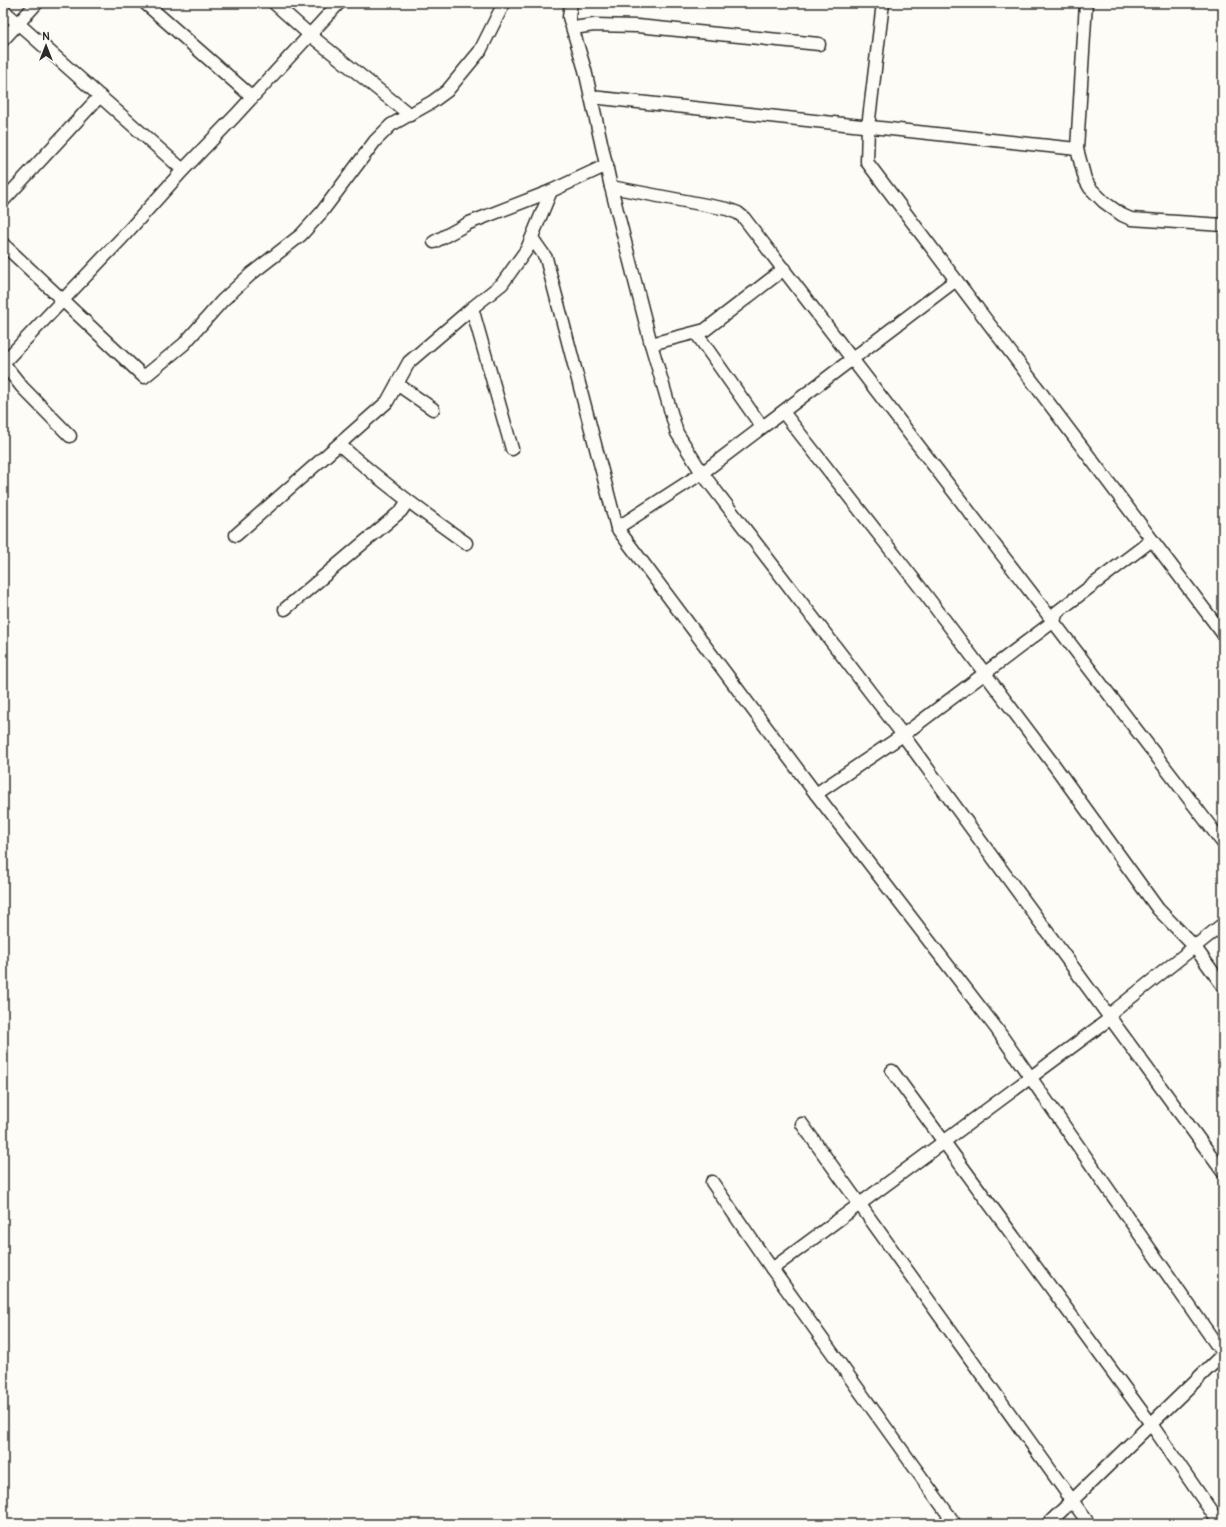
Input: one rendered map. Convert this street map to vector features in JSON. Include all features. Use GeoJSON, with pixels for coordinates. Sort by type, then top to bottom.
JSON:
{"type":"FeatureCollection","features":[{"type":"Feature","properties":{"kind":"street"},"geometry":{"type":"LineString","coordinates":[[3,40],[37,3]]}},
{"type":"Feature","properties":{"kind":"street"},"geometry":{"type":"LineString","coordinates":[[145,3],[252,97]]}},
{"type":"Feature","properties":{"kind":"street"},"geometry":{"type":"LineString","coordinates":[[274,3],[310,35],[410,115]]}},
{"type":"Feature","properties":{"kind":"street"},"geometry":{"type":"LineString","coordinates":[[70,436],[22,387],[3,363],[122,238],[183,170],[339,3]]}},
{"type":"Feature","properties":{"kind":"street"},"geometry":{"type":"LineString","coordinates":[[3,244],[144,377],[184,344],[222,301],[251,274],[301,235],[321,213],[374,141],[391,125],[410,115],[447,91],[480,52],[504,3]]}},
{"type":"Feature","properties":{"kind":"street"},"geometry":{"type":"LineString","coordinates":[[571,3],[568,12],[591,97],[611,187],[651,344],[677,433],[702,473],[903,735],[1223,1172]]}},
{"type":"Feature","properties":{"kind":"street"},"geometry":{"type":"LineString","coordinates":[[882,3],[868,127],[867,162],[1223,634]]}},
{"type":"Feature","properties":{"kind":"street"},"geometry":{"type":"LineString","coordinates":[[1086,3],[1077,149],[1085,179],[1090,188],[1122,215],[1139,220],[1223,225]]}},
{"type":"Feature","properties":{"kind":"street"},"geometry":{"type":"LineString","coordinates":[[3,10],[183,170]]}},
{"type":"Feature","properties":{"kind":"street"},"geometry":{"type":"LineString","coordinates":[[572,28],[601,25],[637,26],[819,44]]}},
{"type":"Feature","properties":{"kind":"street"},"geometry":{"type":"LineString","coordinates":[[3,201],[100,96]]}},
{"type":"Feature","properties":{"kind":"street"},"geometry":{"type":"LineString","coordinates":[[591,97],[1077,149]]}},
{"type":"Feature","properties":{"kind":"street"},"geometry":{"type":"LineString","coordinates":[[434,242],[469,222],[551,191],[606,165]]}},
{"type":"Feature","properties":{"kind":"street"},"geometry":{"type":"LineString","coordinates":[[611,187],[727,209],[738,213],[744,218],[1223,843]]}},
{"type":"Feature","properties":{"kind":"street"},"geometry":{"type":"LineString","coordinates":[[236,535],[340,445],[387,402],[409,362],[502,284],[527,249],[551,191]]}},
{"type":"Feature","properties":{"kind":"street"},"geometry":{"type":"LineString","coordinates":[[532,238],[546,258],[618,528],[816,794],[996,1028],[1223,1354],[1048,1524]]}},
{"type":"Feature","properties":{"kind":"street"},"geometry":{"type":"LineString","coordinates":[[651,344],[705,330],[726,316],[784,269]]}},
{"type":"Feature","properties":{"kind":"street"},"geometry":{"type":"LineString","coordinates":[[618,528],[702,473],[956,280]]}},
{"type":"Feature","properties":{"kind":"street"},"geometry":{"type":"LineString","coordinates":[[472,308],[512,449]]}},
{"type":"Feature","properties":{"kind":"street"},"geometry":{"type":"LineString","coordinates":[[696,333],[762,427]]}},
{"type":"Feature","properties":{"kind":"street"},"geometry":{"type":"LineString","coordinates":[[397,384],[433,409]]}},
{"type":"Feature","properties":{"kind":"street"},"geometry":{"type":"LineString","coordinates":[[783,412],[985,673],[1158,909],[1194,946],[1223,986]]}},
{"type":"Feature","properties":{"kind":"street"},"geometry":{"type":"LineString","coordinates":[[340,445],[407,502],[466,543]]}},
{"type":"Feature","properties":{"kind":"street"},"geometry":{"type":"LineString","coordinates":[[284,609],[401,511],[407,502]]}},
{"type":"Feature","properties":{"kind":"street"},"geometry":{"type":"LineString","coordinates":[[816,794],[903,735],[1054,621],[1057,612],[1152,540]]}},
{"type":"Feature","properties":{"kind":"street"},"geometry":{"type":"LineString","coordinates":[[772,1269],[944,1143],[1029,1076],[1108,1020],[1109,1015],[1223,924]]}},
{"type":"Feature","properties":{"kind":"street"},"geometry":{"type":"LineString","coordinates":[[892,1071],[1151,1424],[1220,1524]]}},
{"type":"Feature","properties":{"kind":"street"},"geometry":{"type":"LineString","coordinates":[[802,1124],[1089,1524]]}},
{"type":"Feature","properties":{"kind":"street"},"geometry":{"type":"LineString","coordinates":[[712,1182],[772,1269],[955,1524]]}}]}
